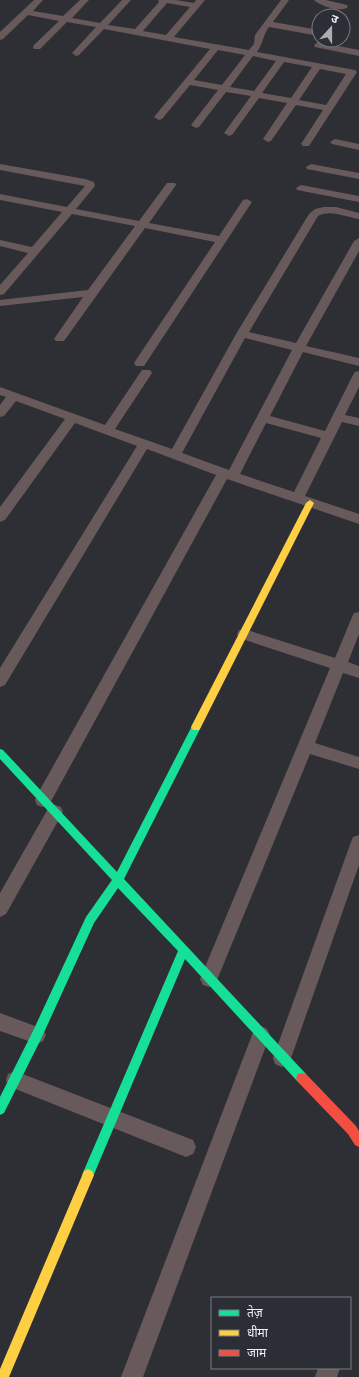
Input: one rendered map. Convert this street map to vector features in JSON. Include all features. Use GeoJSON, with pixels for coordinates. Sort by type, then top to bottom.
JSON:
{"type":"FeatureCollection","features":[{"type":"Feature","properties":{"kind":"street"},"geometry":{"type":"LineString","coordinates":[[0,37],[39,0]]}},
{"type":"Feature","properties":{"kind":"street"},"geometry":{"type":"LineString","coordinates":[[37,47],[85,0]]}},
{"type":"Feature","properties":{"kind":"street"},"geometry":{"type":"LineString","coordinates":[[76,53],[127,0]]}},
{"type":"Feature","properties":{"kind":"street"},"geometry":{"type":"LineString","coordinates":[[137,32],[164,0],[199,3]]}},
{"type":"Feature","properties":{"kind":"street"},"geometry":{"type":"LineString","coordinates":[[196,125],[258,44],[259,35],[285,0]]}},
{"type":"Feature","properties":{"kind":"street"},"geometry":{"type":"LineString","coordinates":[[318,0],[325,3],[347,3]]}},
{"type":"Feature","properties":{"kind":"street"},"geometry":{"type":"LineString","coordinates":[[168,38],[199,3]]}},
{"type":"Feature","properties":{"kind":"street"},"geometry":{"type":"LineString","coordinates":[[26,12],[282,59],[314,51],[359,52]]}},
{"type":"Feature","properties":{"kind":"street"},"geometry":{"type":"LineString","coordinates":[[267,24],[311,32]]}},
{"type":"Feature","properties":{"kind":"street"},"geometry":{"type":"LineString","coordinates":[[159,117],[216,47]]}},
{"type":"Feature","properties":{"kind":"street"},"geometry":{"type":"LineString","coordinates":[[268,139],[318,65],[314,51]]}},
{"type":"Feature","properties":{"kind":"street"},"geometry":{"type":"LineString","coordinates":[[229,133],[282,59]]}},
{"type":"Feature","properties":{"kind":"street"},"geometry":{"type":"LineString","coordinates":[[306,144],[352,72],[318,65]]}},
{"type":"Feature","properties":{"kind":"street"},"geometry":{"type":"LineString","coordinates":[[188,82],[329,108]]}},
{"type":"Feature","properties":{"kind":"street"},"geometry":{"type":"LineString","coordinates":[[335,142],[359,148]]}},
{"type":"Feature","properties":{"kind":"street"},"geometry":{"type":"LineString","coordinates":[[0,167],[90,184],[89,188],[0,292]]}},
{"type":"Feature","properties":{"kind":"street"},"geometry":{"type":"LineString","coordinates":[[311,167],[359,176]]}},
{"type":"Feature","properties":{"kind":"street"},"geometry":{"type":"LineString","coordinates":[[60,339],[171,185]]}},
{"type":"Feature","properties":{"kind":"street"},"geometry":{"type":"LineString","coordinates":[[300,188],[359,199]]}},
{"type":"Feature","properties":{"kind":"street"},"geometry":{"type":"LineString","coordinates":[[0,197],[222,240]]}},
{"type":"Feature","properties":{"kind":"street"},"geometry":{"type":"LineString","coordinates":[[107,431],[143,368],[247,202]]}},
{"type":"Feature","properties":{"kind":"street"},"geometry":{"type":"LineString","coordinates":[[175,455],[242,334],[314,214],[322,210],[328,210],[359,216]]}},
{"type":"Feature","properties":{"kind":"street"},"geometry":{"type":"LineString","coordinates":[[44,800],[228,475],[262,418],[299,348],[354,259],[359,241]]}},
{"type":"Feature","properties":{"kind":"street"},"geometry":{"type":"LineString","coordinates":[[0,243],[35,251]]}},
{"type":"Feature","properties":{"kind":"street"},"geometry":{"type":"LineString","coordinates":[[0,303],[92,293]]}},
{"type":"Feature","properties":{"kind":"street"},"geometry":{"type":"LineString","coordinates":[[242,334],[359,362]]}},
{"type":"Feature","properties":{"kind":"street"},"geometry":{"type":"LineString","coordinates":[[297,499],[359,375]]}},
{"type":"Feature","properties":{"kind":"street"},"geometry":{"type":"LineString","coordinates":[[0,391],[228,475],[359,519]]}},
{"type":"Feature","properties":{"kind":"street"},"geometry":{"type":"LineString","coordinates":[[0,413],[13,396]]}},
{"type":"Feature","properties":{"kind":"street"},"geometry":{"type":"LineString","coordinates":[[338,417],[359,422]]}},
{"type":"Feature","properties":{"kind":"street"},"geometry":{"type":"LineString","coordinates":[[0,517],[72,418]]}},
{"type":"Feature","properties":{"kind":"street"},"geometry":{"type":"LineString","coordinates":[[262,418],[329,436]]}},
{"type":"Feature","properties":{"kind":"street"},"geometry":{"type":"LineString","coordinates":[[0,681],[144,444]]}},
{"type":"Feature","properties":{"kind":"street"},"geometry":{"type":"LineString","coordinates":[[0,1109],[37,1035],[90,920],[118,880],[310,503]]}},
{"type":"Feature","properties":{"kind":"street"},"geometry":{"type":"LineString","coordinates":[[208,978],[359,617]]}},
{"type":"Feature","properties":{"kind":"street"},"geometry":{"type":"LineString","coordinates":[[244,634],[359,672]]}},
{"type":"Feature","properties":{"kind":"street"},"geometry":{"type":"LineString","coordinates":[[305,746],[359,763]]}},
{"type":"Feature","properties":{"kind":"street"},"geometry":{"type":"LineString","coordinates":[[0,753],[260,1035],[352,1130],[359,1141]]}},
{"type":"Feature","properties":{"kind":"street"},"geometry":{"type":"LineString","coordinates":[[0,908],[55,812]]}},
{"type":"Feature","properties":{"kind":"street"},"geometry":{"type":"LineString","coordinates":[[282,1058],[359,842]]}},
{"type":"Feature","properties":{"kind":"street"},"geometry":{"type":"LineString","coordinates":[[2,1377],[183,951]]}},
{"type":"Feature","properties":{"kind":"street"},"geometry":{"type":"LineString","coordinates":[[0,1022],[37,1035]]}},
{"type":"Feature","properties":{"kind":"street"},"geometry":{"type":"LineString","coordinates":[[132,1377],[260,1035]]}},
{"type":"Feature","properties":{"kind":"street"},"geometry":{"type":"LineString","coordinates":[[14,1080],[186,1147]]}},
{"type":"Feature","properties":{"kind":"traffic: fast"},"geometry":{"type":"LineString","coordinates":[[0,1109],[37,1035],[90,920],[118,880],[196,727]]}},
{"type":"Feature","properties":{"kind":"traffic: fast"},"geometry":{"type":"LineString","coordinates":[[0,753],[302,1078]]}},
{"type":"Feature","properties":{"kind":"traffic: fast"},"geometry":{"type":"LineString","coordinates":[[88,1175],[183,951]]}},
{"type":"Feature","properties":{"kind":"traffic: slow"},"geometry":{"type":"LineString","coordinates":[[196,727],[310,503]]}},
{"type":"Feature","properties":{"kind":"traffic: slow"},"geometry":{"type":"LineString","coordinates":[[3,1377],[88,1175]]}},
{"type":"Feature","properties":{"kind":"traffic: jam"},"geometry":{"type":"LineString","coordinates":[[302,1078],[352,1130],[359,1141]]}}]}
